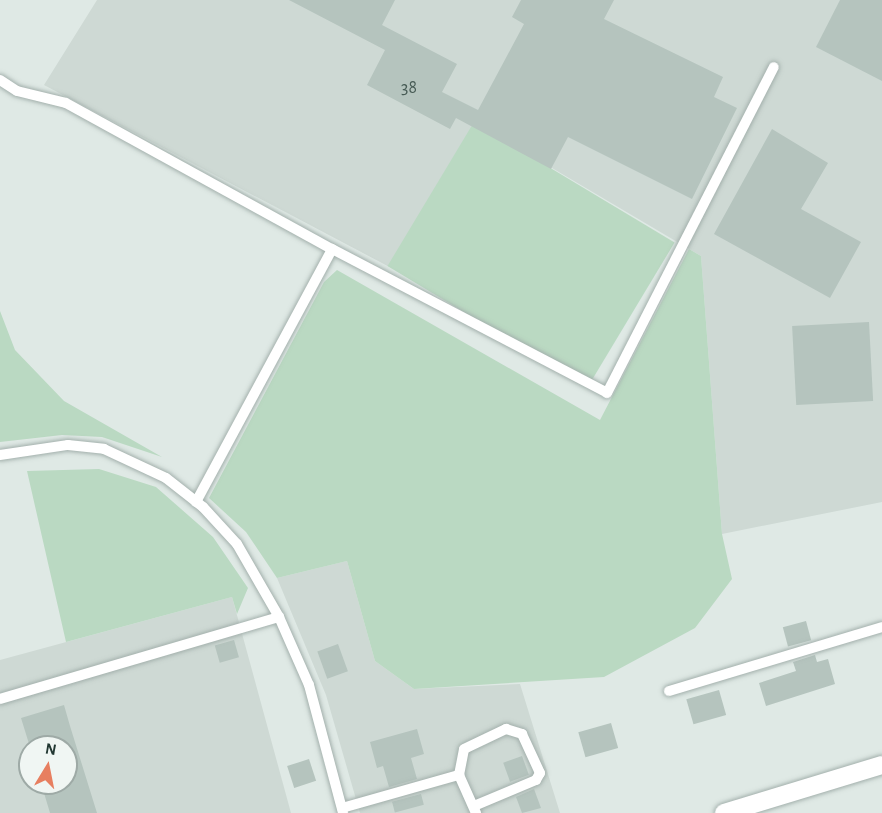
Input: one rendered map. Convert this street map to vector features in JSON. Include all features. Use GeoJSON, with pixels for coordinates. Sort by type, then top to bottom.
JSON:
{"type":"FeatureCollection","features":[{"type":"Feature","properties":{"kind":"main road"},"geometry":{"type":"LineString","coordinates":[[724,813],[882,765]]}},
{"type":"Feature","properties":{"kind":"lane"},"geometry":{"type":"LineString","coordinates":[[0,80],[17,91],[66,103],[332,249],[607,393],[774,67]]}},
{"type":"Feature","properties":{"kind":"lane"},"geometry":{"type":"LineString","coordinates":[[196,502],[332,249]]}},
{"type":"Feature","properties":{"kind":"lane"},"geometry":{"type":"LineString","coordinates":[[0,455],[68,445],[104,449],[166,478],[196,502],[237,544],[279,617],[309,685],[342,811],[459,775]]}},
{"type":"Feature","properties":{"kind":"lane"},"geometry":{"type":"LineString","coordinates":[[0,699],[279,617]]}},
{"type":"Feature","properties":{"kind":"lane"},"geometry":{"type":"LineString","coordinates":[[669,691],[882,627]]}},
{"type":"Feature","properties":{"kind":"lane"},"geometry":{"type":"LineString","coordinates":[[506,729],[522,734],[540,773],[536,780],[475,809],[459,775],[464,749],[506,729]]}},
{"type":"Feature","properties":{"kind":"shaded area"},"geometry":{"type":"Polygon","coordinates":[[[97,0],[882,0],[882,502],[722,534],[701,256],[474,122],[399,272],[44,85],[97,0]]]}},
{"type":"Feature","properties":{"kind":"shaded area"},"geometry":{"type":"Polygon","coordinates":[[[347,561],[375,661],[414,689],[520,684],[560,813],[360,813],[326,695],[277,578],[347,561]]]}},
{"type":"Feature","properties":{"kind":"shaded area"},"geometry":{"type":"Polygon","coordinates":[[[232,597],[291,813],[0,813],[0,660],[232,597]]]}},
{"type":"Feature","properties":{"kind":"green space"},"geometry":{"type":"Polygon","coordinates":[[[474,122],[675,243],[588,387],[387,266],[474,122]]]}},
{"type":"Feature","properties":{"kind":"green space"},"geometry":{"type":"Polygon","coordinates":[[[689,249],[701,256],[722,534],[732,579],[695,628],[604,677],[414,689],[375,661],[347,561],[277,578],[246,532],[209,498],[324,282],[337,270],[600,420],[689,249]]]}},
{"type":"Feature","properties":{"kind":"green space"},"geometry":{"type":"Polygon","coordinates":[[[0,311],[15,350],[64,401],[162,457],[102,437],[62,435],[0,442],[0,311]]]}},
{"type":"Feature","properties":{"kind":"green space"},"geometry":{"type":"Polygon","coordinates":[[[99,469],[156,487],[213,537],[248,588],[237,614],[232,597],[66,642],[27,471],[99,469]]]}},
{"type":"Feature","properties":{"kind":"building"},"geometry":{"type":"Polygon","coordinates":[[[289,0],[395,0],[382,25],[457,64],[442,92],[478,110],[524,24],[512,17],[521,0],[614,0],[604,19],[723,77],[714,97],[737,108],[692,199],[568,137],[551,169],[456,118],[450,129],[367,85],[385,50],[289,0]]]}},
{"type":"Feature","properties":{"kind":"building"},"geometry":{"type":"Polygon","coordinates":[[[840,0],[882,0],[882,81],[816,47],[840,0]]]}},
{"type":"Feature","properties":{"kind":"building"},"geometry":{"type":"Polygon","coordinates":[[[772,129],[828,163],[801,209],[861,242],[830,298],[714,234],[772,129]]]}},
{"type":"Feature","properties":{"kind":"building"},"geometry":{"type":"Polygon","coordinates":[[[869,322],[873,401],[796,405],[792,326],[869,322]]]}},
{"type":"Feature","properties":{"kind":"building"},"geometry":{"type":"Polygon","coordinates":[[[806,621],[811,640],[788,647],[783,627],[806,621]]]}},
{"type":"Feature","properties":{"kind":"building"},"geometry":{"type":"Polygon","coordinates":[[[234,640],[239,657],[220,663],[215,646],[234,640]]]}},
{"type":"Feature","properties":{"kind":"building"},"geometry":{"type":"Polygon","coordinates":[[[338,644],[348,671],[327,679],[317,652],[338,644]]]}},
{"type":"Feature","properties":{"kind":"building"},"geometry":{"type":"Polygon","coordinates":[[[815,655],[817,662],[828,659],[835,684],[766,706],[759,683],[796,671],[793,662],[815,655]]]}},
{"type":"Feature","properties":{"kind":"building"},"geometry":{"type":"Polygon","coordinates":[[[719,690],[726,715],[693,724],[686,699],[719,690]]]}},
{"type":"Feature","properties":{"kind":"building"},"geometry":{"type":"Polygon","coordinates":[[[64,705],[73,735],[26,735],[21,718],[64,705]]]}},
{"type":"Feature","properties":{"kind":"building"},"geometry":{"type":"Polygon","coordinates":[[[611,723],[618,748],[585,757],[578,732],[611,723]]]}},
{"type":"Feature","properties":{"kind":"building"},"geometry":{"type":"Polygon","coordinates":[[[417,729],[424,754],[411,758],[417,779],[389,787],[383,766],[377,768],[370,742],[417,729]]]}},
{"type":"Feature","properties":{"kind":"building"},"geometry":{"type":"Polygon","coordinates":[[[78,751],[97,813],[50,813],[45,795],[78,795],[78,751]]]}},
{"type":"Feature","properties":{"kind":"building"},"geometry":{"type":"Polygon","coordinates":[[[522,756],[529,775],[510,782],[503,763],[522,756]]]}},
{"type":"Feature","properties":{"kind":"building"},"geometry":{"type":"Polygon","coordinates":[[[309,759],[316,781],[294,788],[287,766],[309,759]]]}},
{"type":"Feature","properties":{"kind":"building"},"geometry":{"type":"Polygon","coordinates":[[[534,789],[541,808],[522,813],[516,797],[534,789]]]}},
{"type":"Feature","properties":{"kind":"building"},"geometry":{"type":"Polygon","coordinates":[[[421,794],[424,805],[395,812],[392,802],[421,794]]]}}]}
